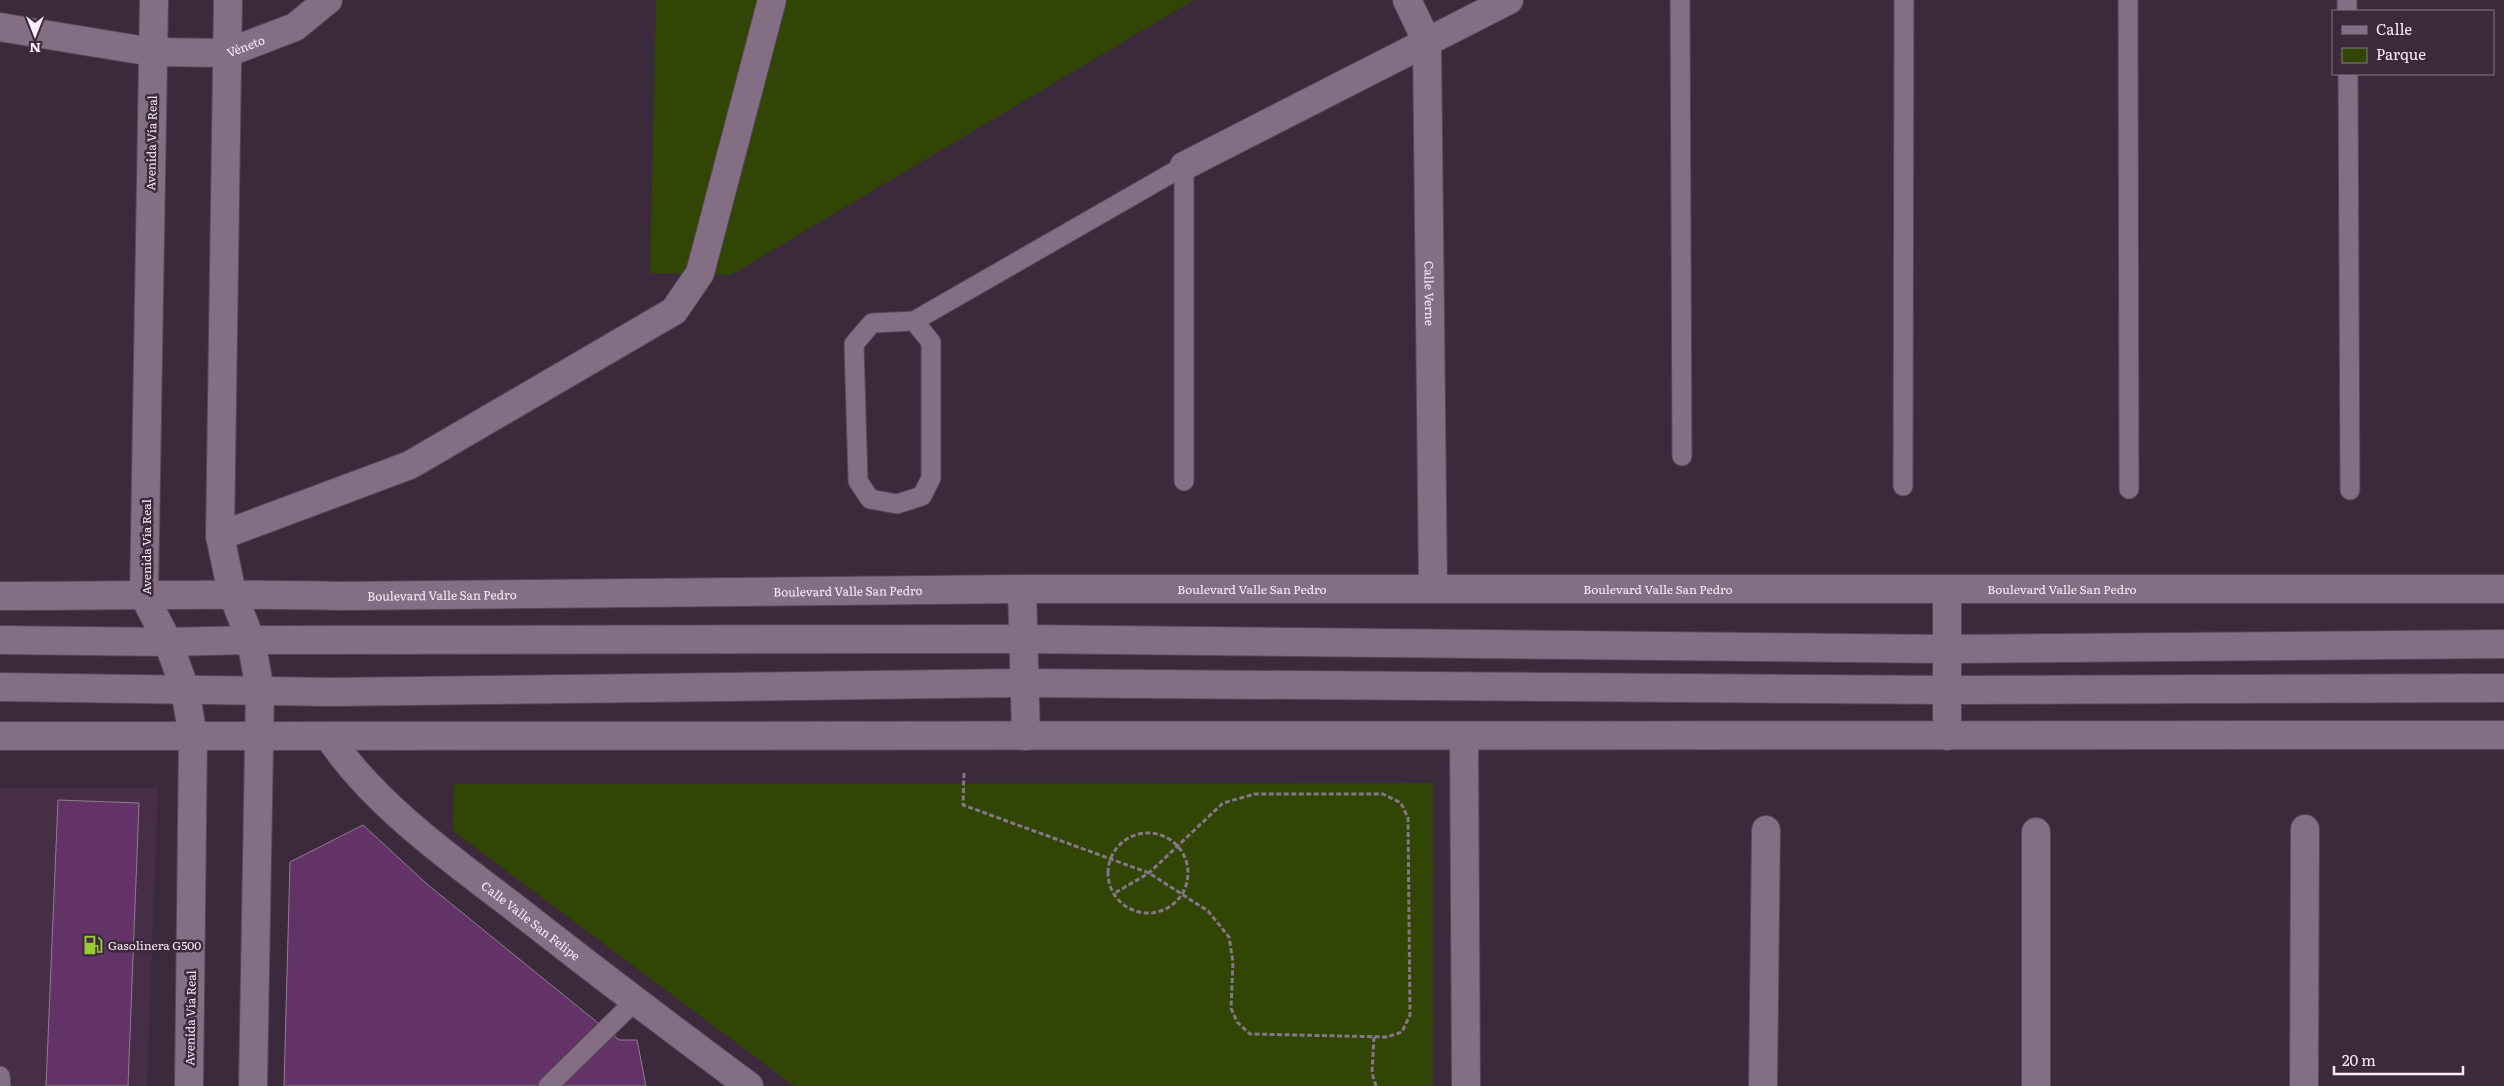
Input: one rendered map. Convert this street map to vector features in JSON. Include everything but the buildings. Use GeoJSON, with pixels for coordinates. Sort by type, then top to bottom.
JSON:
{"type":"FeatureCollection","features":[{"type":"Feature","properties":{"kind":"main road","name":"Avenida Vía Real"},"geometry":{"type":"LineString","coordinates":[[154,0],[144,596],[168,642],[185,689],[192,737],[189,1086]]}},
{"type":"Feature","properties":{"kind":"main road"},"geometry":{"type":"LineString","coordinates":[[228,0],[220,536],[232,593],[251,640],[260,690],[261,737],[253,1086]]}},
{"type":"Feature","properties":{"kind":"main road","name":"Véneto"},"geometry":{"type":"LineString","coordinates":[[0,27],[152,52],[227,53],[295,27],[328,0]]}},
{"type":"Feature","properties":{"kind":"main road"},"geometry":{"type":"LineString","coordinates":[[220,536],[410,465],[674,310],[700,273],[772,0]]}},
{"type":"Feature","properties":{"kind":"main road","name":"Calle Verne"},"geometry":{"type":"LineString","coordinates":[[1407,0],[1427,42],[1433,589]]}},
{"type":"Feature","properties":{"kind":"main road"},"geometry":{"type":"LineString","coordinates":[[1184,166],[1509,0]]}},
{"type":"Feature","properties":{"kind":"main road"},"geometry":{"type":"LineString","coordinates":[[1022,589],[1026,736]]}},
{"type":"Feature","properties":{"kind":"main road","name":"Boulevard Valle San Pedro"},"geometry":{"type":"LineString","coordinates":[[0,596],[144,596],[232,593],[350,596],[1022,589],[2504,589]]}},
{"type":"Feature","properties":{"kind":"main road"},"geometry":{"type":"LineString","coordinates":[[1947,589],[1947,736]]}},
{"type":"Feature","properties":{"kind":"main road"},"geometry":{"type":"LineString","coordinates":[[0,640],[168,642],[251,640],[1023,639],[1947,649],[2504,644]]}},
{"type":"Feature","properties":{"kind":"main road"},"geometry":{"type":"LineString","coordinates":[[0,687],[331,692],[1024,683],[1947,690],[2504,688]]}},
{"type":"Feature","properties":{"kind":"main road"},"geometry":{"type":"LineString","coordinates":[[0,736],[965,735],[1464,737],[2504,735]]}},
{"type":"Feature","properties":{"kind":"main road","name":"Calle Valle San Felipe"},"geometry":{"type":"LineString","coordinates":[[329,737],[343,758],[373,790],[450,858],[635,1001],[749,1086]]}},
{"type":"Feature","properties":{"kind":"main road"},"geometry":{"type":"LineString","coordinates":[[1464,737],[1466,1086]]}},
{"type":"Feature","properties":{"kind":"main road"},"geometry":{"type":"LineString","coordinates":[[2304,1086],[2305,829]]}},
{"type":"Feature","properties":{"kind":"main road"},"geometry":{"type":"LineString","coordinates":[[1763,1086],[1766,830]]}},
{"type":"Feature","properties":{"kind":"main road"},"geometry":{"type":"LineString","coordinates":[[2036,832],[2036,1086]]}},
{"type":"Feature","properties":{"kind":"lane"},"geometry":{"type":"LineString","coordinates":[[1680,0],[1682,456]]}},
{"type":"Feature","properties":{"kind":"lane"},"geometry":{"type":"LineString","coordinates":[[1903,486],[1904,0]]}},
{"type":"Feature","properties":{"kind":"lane"},"geometry":{"type":"LineString","coordinates":[[2128,0],[2129,488]]}},
{"type":"Feature","properties":{"kind":"lane"},"geometry":{"type":"LineString","coordinates":[[2348,75],[2350,490]]}},
{"type":"Feature","properties":{"kind":"lane"},"geometry":{"type":"LineString","coordinates":[[914,321],[931,342],[931,478],[922,496],[897,504],[870,499],[858,481],[854,344],[872,323],[914,321],[1184,166],[1184,481]]}},
{"type":"Feature","properties":{"kind":"lane"},"geometry":{"type":"LineString","coordinates":[[548,1086],[635,1001]]}},
{"type":"Feature","properties":{"kind":"lane"},"geometry":{"type":"LineString","coordinates":[[0,1076],[1,1086]]}},
{"type":"Feature","properties":{"kind":"path"},"geometry":{"type":"LineString","coordinates":[[965,735],[963,804],[1149,873],[1208,911],[1229,937],[1233,962],[1231,1008],[1237,1022],[1250,1034],[1387,1037],[1402,1032],[1410,1015],[1408,818],[1401,803],[1383,794],[1255,794],[1223,803],[1149,873],[1113,894]]}},
{"type":"Feature","properties":{"kind":"path"},"geometry":{"type":"LineString","coordinates":[[1145,832],[1158,834],[1177,846],[1186,860],[1188,873],[1186,885],[1171,905],[1160,911],[1134,910],[1122,904],[1113,894],[1108,881],[1108,868],[1110,859],[1120,843],[1131,836],[1145,832]]}},
{"type":"Feature","properties":{"kind":"path"},"geometry":{"type":"LineString","coordinates":[[1374,1037],[1372,1073],[1376,1086]]}},
{"type":"Feature","properties":{"kind":"shaded area"},"geometry":{"type":"Polygon","coordinates":[[[0,788],[158,788],[147,1086],[0,1086],[0,788]]]}},
{"type":"Feature","properties":{"kind":"green space"},"geometry":{"type":"Polygon","coordinates":[[[656,0],[1194,0],[731,275],[650,273],[656,0]]]}},
{"type":"Feature","properties":{"kind":"green space"},"geometry":{"type":"Polygon","coordinates":[[[1433,783],[1433,1086],[794,1086],[453,831],[454,784],[1433,783]]]}},
{"type":"Feature","properties":{"kind":"place","name":"Gasolinera G500"},"geometry":{"type":"Point","coordinates":[93,945]}}]}
